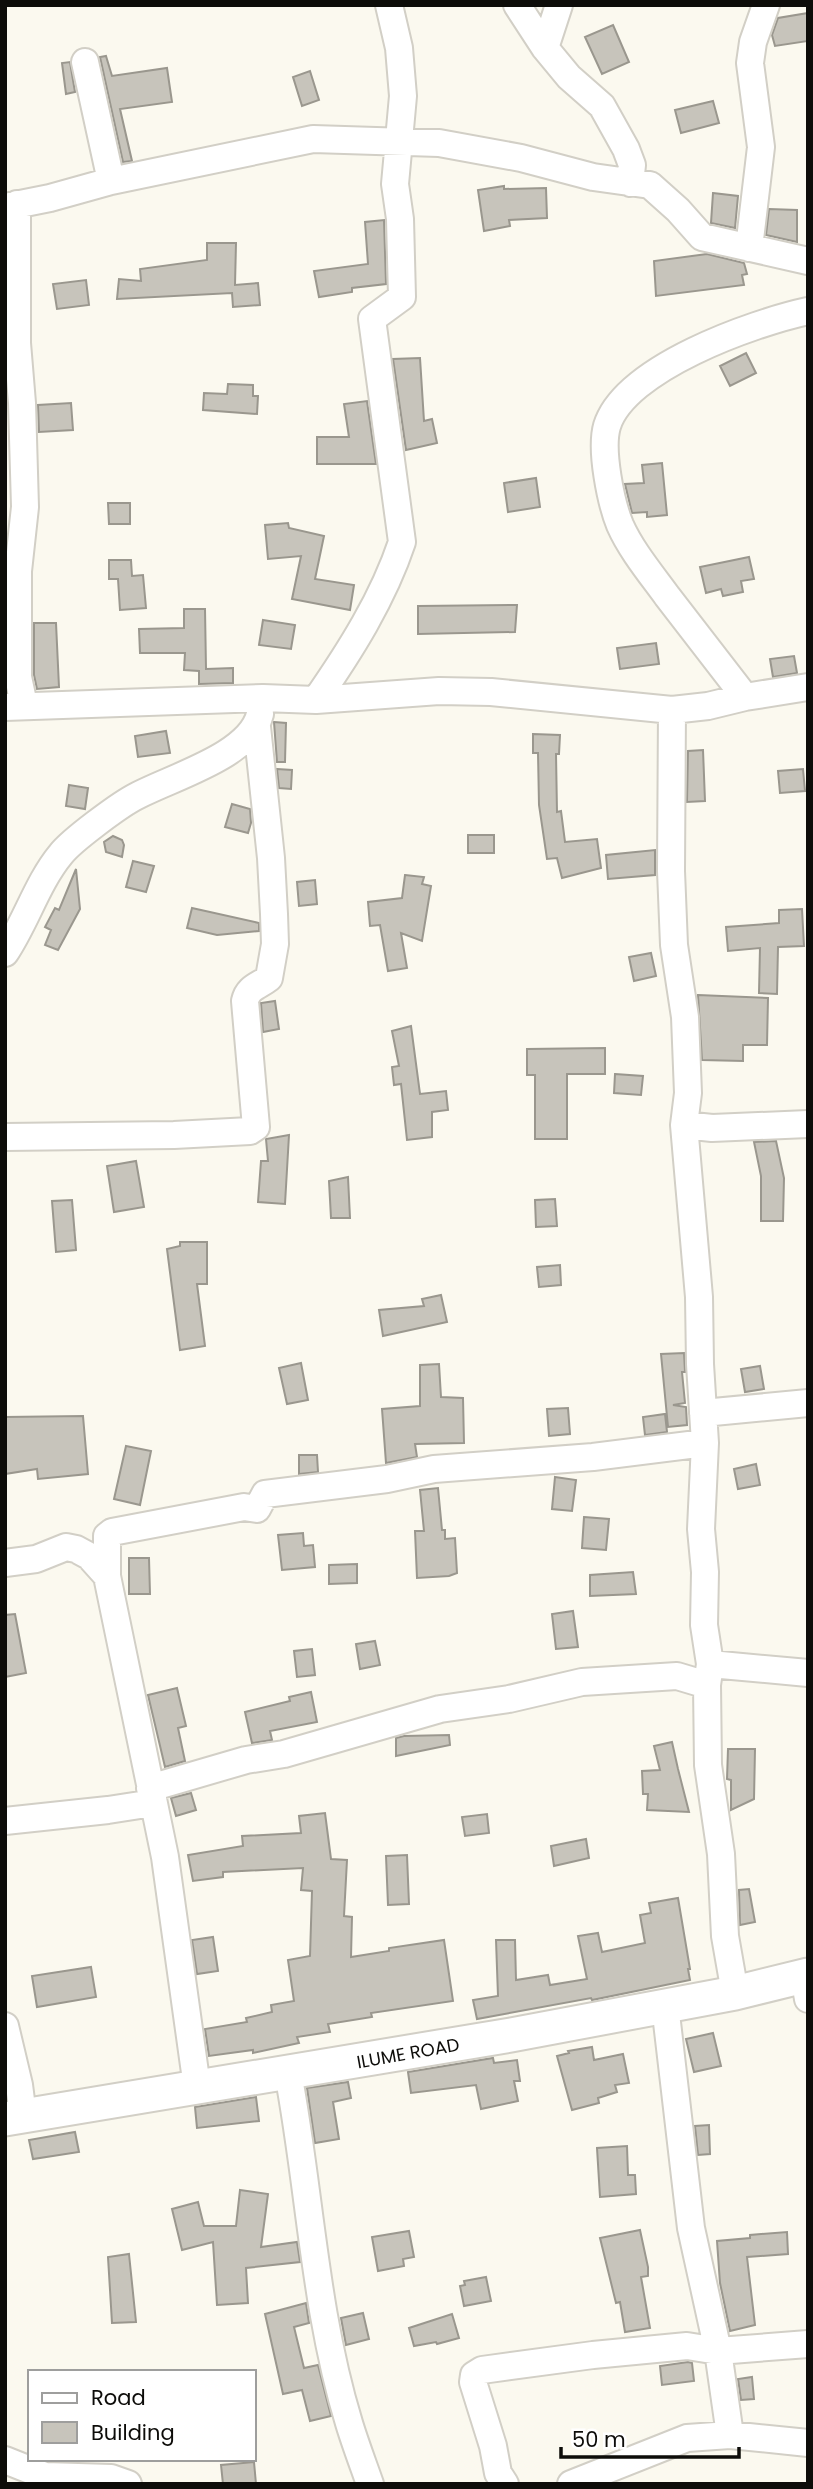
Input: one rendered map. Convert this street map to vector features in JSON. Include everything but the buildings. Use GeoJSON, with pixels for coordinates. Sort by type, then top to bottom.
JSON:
{"type":"FeatureCollection","features":[{"type":"Feature","properties":{"kind":"street"},"geometry":{"type":"LineString","coordinates":[[316,700],[348,654],[394,566],[401,542],[372,319],[402,297],[400,219],[395,184],[403,96],[399,48],[389,5]]}},
{"type":"Feature","properties":{"kind":"street"},"geometry":{"type":"LineString","coordinates":[[517,5],[545,48],[569,77],[602,106],[632,165],[630,183]]}},
{"type":"Feature","properties":{"kind":"street"},"geometry":{"type":"LineString","coordinates":[[545,48],[559,5]]}},
{"type":"Feature","properties":{"kind":"street"},"geometry":{"type":"LineString","coordinates":[[749,248],[761,147],[750,63],[753,43],[766,5]]}},
{"type":"Feature","properties":{"kind":"street"},"geometry":{"type":"LineString","coordinates":[[85,62],[111,181]]}},
{"type":"Feature","properties":{"kind":"street"},"geometry":{"type":"LineString","coordinates":[[808,261],[702,237],[678,209],[650,185],[593,177],[521,158],[439,143],[313,139],[111,181],[11,206],[25,506],[18,571],[18,677],[15,706],[263,698],[316,700],[439,691],[491,692],[672,710],[808,687]]}},
{"type":"Feature","properties":{"kind":"street"},"geometry":{"type":"LineString","coordinates":[[745,697],[648,570],[620,525],[606,471],[607,426],[624,399],[680,357],[723,337],[782,317],[808,312]]}},
{"type":"Feature","properties":{"kind":"street"},"geometry":{"type":"LineString","coordinates":[[5,1137],[174,1135],[250,1131],[256,1127],[245,1001],[251,989],[269,978],[275,944],[271,858],[257,727],[263,698]]}},
{"type":"Feature","properties":{"kind":"street"},"geometry":{"type":"LineString","coordinates":[[672,710],[671,883],[674,945],[687,1055],[688,1093],[684,1125],[699,1297],[704,1413],[701,1529],[705,1573],[704,1625],[709,1675],[708,1765],[721,1854],[725,1936],[735,1993]]}},
{"type":"Feature","properties":{"kind":"street"},"geometry":{"type":"LineString","coordinates":[[5,953],[61,853],[132,799],[212,762],[257,727]]}},
{"type":"Feature","properties":{"kind":"street"},"geometry":{"type":"LineString","coordinates":[[684,1125],[712,1128],[808,1124]]}},
{"type":"Feature","properties":{"kind":"street"},"geometry":{"type":"LineString","coordinates":[[704,1413],[808,1403]]}},
{"type":"Feature","properties":{"kind":"street"},"geometry":{"type":"LineString","coordinates":[[197,2087],[166,1857],[151,1796],[107,1576],[107,1536],[112,1532],[244,1507],[257,1508],[265,1494],[375,1481],[434,1469],[593,1457],[705,1443]]}},
{"type":"Feature","properties":{"kind":"street"},"geometry":{"type":"LineString","coordinates":[[5,1563],[36,1559],[66,1548],[76,1549],[89,1556],[107,1576]]}},
{"type":"Feature","properties":{"kind":"street"},"geometry":{"type":"LineString","coordinates":[[5,1822],[108,1810],[246,1760],[284,1754],[440,1709],[509,1699],[582,1682],[808,1672]]}},
{"type":"Feature","properties":{"kind":"street","name":"ILUME ROAD"},"geometry":{"type":"LineString","coordinates":[[14,2117],[288,2073],[512,2035],[665,2005],[806,1983]]}},
{"type":"Feature","properties":{"kind":"street"},"geometry":{"type":"LineString","coordinates":[[665,2005],[691,2228],[718,2351],[730,2435]]}},
{"type":"Feature","properties":{"kind":"street"},"geometry":{"type":"LineString","coordinates":[[5,2026],[19,2085],[14,2117]]}},
{"type":"Feature","properties":{"kind":"street"},"geometry":{"type":"LineString","coordinates":[[288,2073],[315,2259],[331,2347],[348,2422],[370,2484]]}},
{"type":"Feature","properties":{"kind":"street"},"geometry":{"type":"LineString","coordinates":[[505,2484],[498,2473],[494,2446],[473,2382],[474,2375],[482,2370],[687,2346],[718,2351],[808,2344]]}},
{"type":"Feature","properties":{"kind":"street"},"geometry":{"type":"LineString","coordinates":[[571,2484],[687,2438],[730,2435],[808,2443]]}},
{"type":"Feature","properties":{"kind":"street"},"geometry":{"type":"LineString","coordinates":[[5,2460],[45,2476],[111,2478],[128,2484]]}}]}
